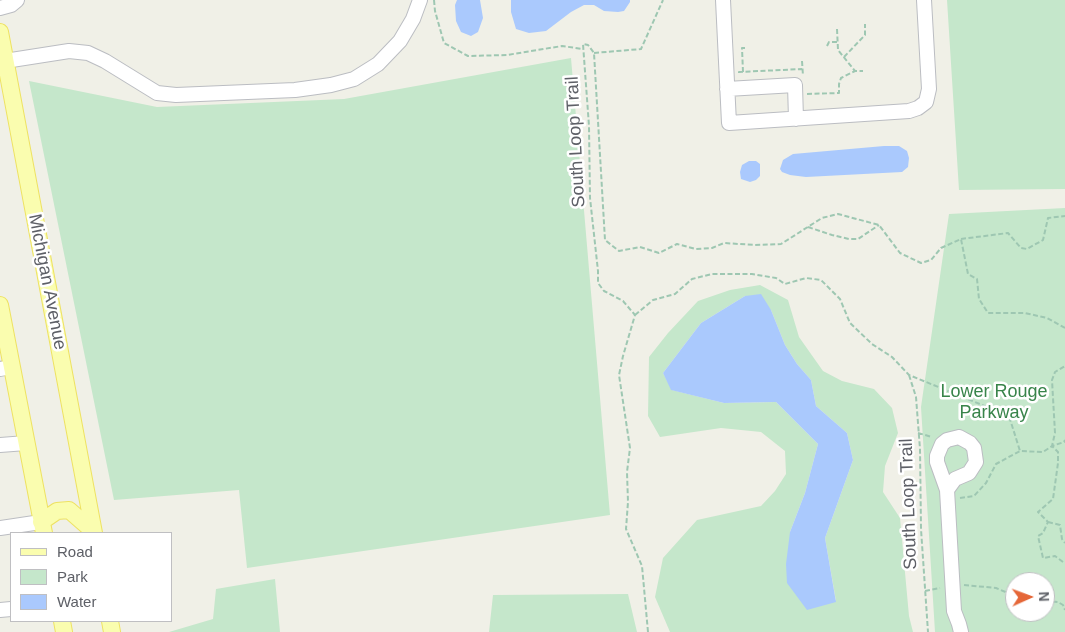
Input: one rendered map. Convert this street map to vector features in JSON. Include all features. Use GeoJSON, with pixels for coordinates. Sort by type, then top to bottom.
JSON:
{"type":"FeatureCollection","features":[{"type":"Feature","properties":{"kind":"main road","name":"Michigan Avenue"},"geometry":{"type":"LineString","coordinates":[[0,32],[93,532]]}},
{"type":"Feature","properties":{"kind":"main road"},"geometry":{"type":"LineString","coordinates":[[0,305],[6,368],[26,443],[43,528]]}},
{"type":"Feature","properties":{"kind":"main road"},"geometry":{"type":"LineString","coordinates":[[43,528],[57,511],[69,510],[93,532]]}},
{"type":"Feature","properties":{"kind":"street"},"geometry":{"type":"LineString","coordinates":[[0,8],[11,5],[17,0]]}},
{"type":"Feature","properties":{"kind":"street"},"geometry":{"type":"LineString","coordinates":[[5,61],[69,50],[88,53],[157,93],[176,96],[295,90],[330,85],[354,79],[378,64],[400,42],[413,19],[420,0]]}},
{"type":"Feature","properties":{"kind":"street"},"geometry":{"type":"LineString","coordinates":[[723,0],[728,123],[909,111],[918,108],[926,102],[929,89],[924,0]]}},
{"type":"Feature","properties":{"kind":"street"},"geometry":{"type":"LineString","coordinates":[[727,89],[796,85],[796,119]]}},
{"type":"Feature","properties":{"kind":"street"},"geometry":{"type":"LineString","coordinates":[[0,445],[26,443]]}},
{"type":"Feature","properties":{"kind":"street"},"geometry":{"type":"LineString","coordinates":[[947,494],[954,612],[960,624],[961,632]]}},
{"type":"Feature","properties":{"kind":"street"},"geometry":{"type":"LineString","coordinates":[[0,528],[43,528]]}},
{"type":"Feature","properties":{"kind":"path"},"geometry":{"type":"LineString","coordinates":[[434,0],[435,11],[444,43],[468,56],[506,55],[562,46],[583,49]]}},
{"type":"Feature","properties":{"kind":"path"},"geometry":{"type":"LineString","coordinates":[[594,52],[640,50],[663,0]]}},
{"type":"Feature","properties":{"kind":"path"},"geometry":{"type":"LineString","coordinates":[[844,57],[866,35],[865,24]]}},
{"type":"Feature","properties":{"kind":"path"},"geometry":{"type":"LineString","coordinates":[[837,29],[838,50],[855,71]]}},
{"type":"Feature","properties":{"kind":"path"},"geometry":{"type":"LineString","coordinates":[[827,46],[829,42],[838,42]]}},
{"type":"Feature","properties":{"kind":"path","name":"South Loop Trail"},"geometry":{"type":"LineString","coordinates":[[634,315],[623,301],[604,291],[598,283],[590,198],[589,126],[583,44],[588,45],[594,52],[605,240],[619,251],[640,247],[659,253],[677,244],[696,249],[712,248],[724,243],[782,244],[822,218],[838,214],[880,225]]}},
{"type":"Feature","properties":{"kind":"path"},"geometry":{"type":"LineString","coordinates":[[743,72],[742,48],[745,48]]}},
{"type":"Feature","properties":{"kind":"path"},"geometry":{"type":"LineString","coordinates":[[802,61],[802,77]]}},
{"type":"Feature","properties":{"kind":"path"},"geometry":{"type":"LineString","coordinates":[[740,78],[739,72],[802,69]]}},
{"type":"Feature","properties":{"kind":"path"},"geometry":{"type":"LineString","coordinates":[[803,94],[839,92],[838,84],[840,78],[855,71],[863,71]]}},
{"type":"Feature","properties":{"kind":"path"},"geometry":{"type":"LineString","coordinates":[[808,227],[848,239],[858,239],[880,225],[900,253],[921,263],[931,260],[941,248],[961,239],[1008,233],[1022,248],[1027,250],[1044,240],[1048,218],[1065,216]]}},
{"type":"Feature","properties":{"kind":"path"},"geometry":{"type":"LineString","coordinates":[[961,239],[968,274],[977,280],[979,299],[988,313],[1025,314],[1047,318],[1065,328]]}},
{"type":"Feature","properties":{"kind":"path"},"geometry":{"type":"LineString","coordinates":[[648,632],[642,566],[626,529],[628,502],[627,472],[630,448],[619,376],[634,315],[653,300],[675,294],[692,279],[712,274],[752,274],[776,278],[785,284],[806,278],[821,280],[840,299],[850,323],[872,344],[892,358],[909,375],[1009,416],[1020,451]]}},
{"type":"Feature","properties":{"kind":"path"},"geometry":{"type":"LineString","coordinates":[[1052,446],[1055,433],[1052,380],[1055,372],[1065,366]]}},
{"type":"Feature","properties":{"kind":"path","name":"South Loop Trail"},"geometry":{"type":"LineString","coordinates":[[909,375],[916,397],[920,448],[921,529],[928,632]]}},
{"type":"Feature","properties":{"kind":"path"},"geometry":{"type":"LineString","coordinates":[[947,494],[974,496],[986,483],[996,464],[1020,451],[1043,452],[1065,440]]}},
{"type":"Feature","properties":{"kind":"path"},"geometry":{"type":"LineString","coordinates":[[1052,446],[1058,452],[1053,499],[1038,512],[1048,522],[1060,525],[1062,540],[1065,543]]}},
{"type":"Feature","properties":{"kind":"path"},"geometry":{"type":"LineString","coordinates":[[1048,522],[1043,533],[1038,536],[1043,558],[1055,556],[1064,563]]}},
{"type":"Feature","properties":{"kind":"path"},"geometry":{"type":"LineString","coordinates":[[953,586],[973,585],[996,588],[1005,592]]}},
{"type":"Feature","properties":{"kind":"path"},"geometry":{"type":"LineString","coordinates":[[1064,604],[1065,610]]}},
{"type":"Feature","properties":{"kind":"green space"},"geometry":{"type":"Polygon","coordinates":[[[947,0],[1065,0],[1065,189],[959,190],[947,0]]]}},
{"type":"Feature","properties":{"kind":"green space"},"geometry":{"type":"Polygon","coordinates":[[[571,58],[610,515],[247,568],[239,490],[114,500],[29,81],[157,107],[344,99],[571,58]]]}},
{"type":"Feature","properties":{"kind":"green space","name":"Lower Rouge Parkway"},"geometry":{"type":"Polygon","coordinates":[[[1065,208],[1065,632],[935,632],[921,407],[949,214],[1065,208]]]}},
{"type":"Feature","properties":{"kind":"green space"},"geometry":{"type":"Polygon","coordinates":[[[760,285],[788,300],[799,337],[823,371],[842,381],[874,389],[892,408],[898,433],[885,466],[883,492],[900,518],[909,616],[913,632],[670,632],[655,597],[663,558],[697,520],[761,506],[775,491],[786,474],[785,451],[761,432],[721,428],[660,437],[648,416],[649,357],[668,333],[698,301],[730,290],[760,285]],[[745,296],[701,323],[663,373],[672,390],[724,403],[776,402],[818,444],[805,493],[790,532],[836,601],[825,538],[853,460],[847,433],[816,406],[811,380],[797,364],[785,345],[771,310],[745,296]]]}},
{"type":"Feature","properties":{"kind":"green space"},"geometry":{"type":"Polygon","coordinates":[[[275,579],[280,632],[169,632],[213,619],[216,589],[275,579]]]}},
{"type":"Feature","properties":{"kind":"green space"},"geometry":{"type":"Polygon","coordinates":[[[628,594],[637,632],[489,632],[493,595],[628,594]]]}},
{"type":"Feature","properties":{"kind":"water"},"geometry":{"type":"Polygon","coordinates":[[[457,0],[480,0],[483,18],[478,32],[471,36],[461,32],[456,21],[455,5],[457,0]]]}},
{"type":"Feature","properties":{"kind":"water"},"geometry":{"type":"Polygon","coordinates":[[[511,0],[630,0],[630,2],[624,11],[618,12],[604,11],[594,5],[584,5],[571,12],[546,31],[529,33],[516,29],[511,12],[511,0]]]}},
{"type":"Feature","properties":{"kind":"water"},"geometry":{"type":"Polygon","coordinates":[[[899,146],[907,151],[909,158],[908,167],[902,172],[806,177],[790,175],[782,172],[780,169],[783,160],[793,154],[899,146]]]}},
{"type":"Feature","properties":{"kind":"water"},"geometry":{"type":"Polygon","coordinates":[[[749,161],[756,161],[760,164],[760,176],[750,182],[741,179],[740,172],[742,165],[749,161]]]}},
{"type":"Feature","properties":{"kind":"water"},"geometry":{"type":"Polygon","coordinates":[[[761,294],[771,310],[785,345],[797,364],[811,380],[816,406],[847,433],[853,460],[825,538],[836,602],[807,610],[787,583],[786,564],[790,532],[805,493],[818,444],[776,402],[724,403],[671,390],[663,373],[701,323],[745,296],[761,294]]]}}]}
